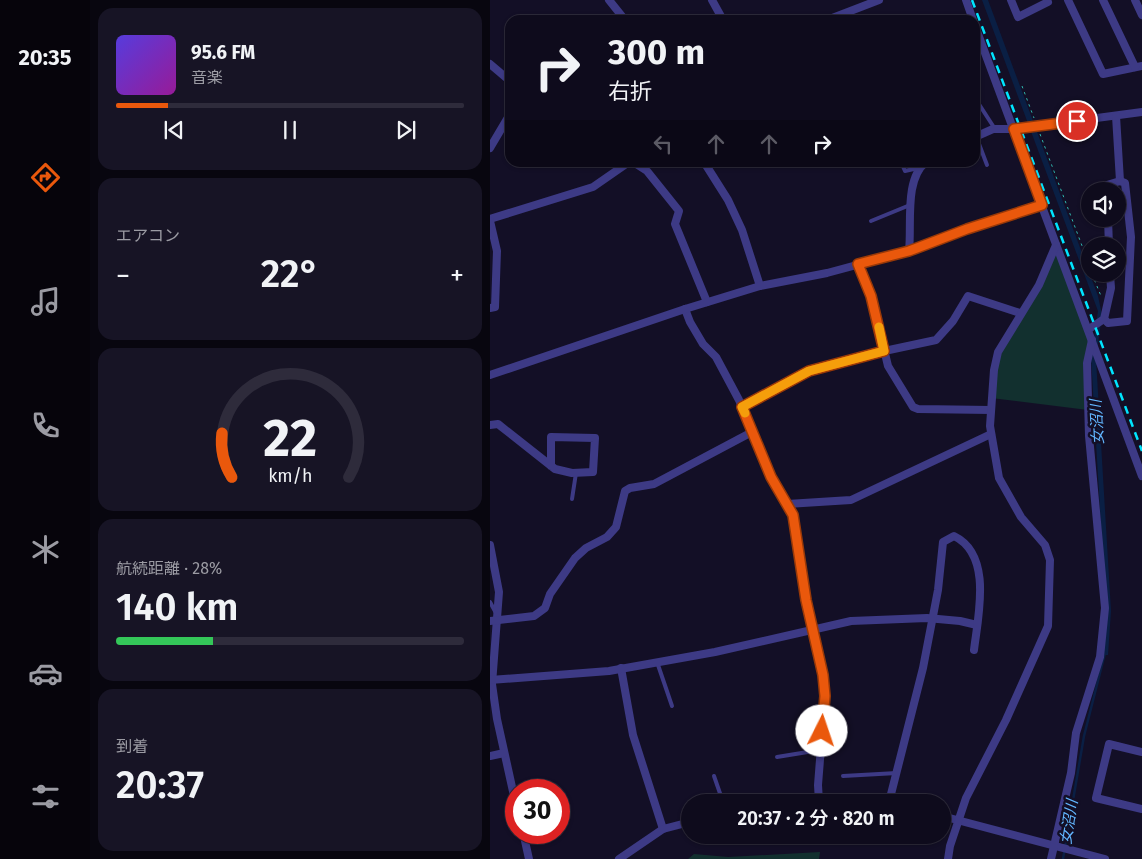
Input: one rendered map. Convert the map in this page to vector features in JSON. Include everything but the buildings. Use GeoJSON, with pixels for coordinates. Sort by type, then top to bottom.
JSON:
{"type":"FeatureCollection","features":[{"type":"Feature","properties":{"kind":"street"},"geometry":{"type":"LineString","coordinates":[[609,0],[620,15]]}},
{"type":"Feature","properties":{"kind":"street"},"geometry":{"type":"LineString","coordinates":[[712,0],[720,15]]}},
{"type":"Feature","properties":{"kind":"street"},"geometry":{"type":"LineString","coordinates":[[840,15],[879,0]]}},
{"type":"Feature","properties":{"kind":"street"},"geometry":{"type":"LineString","coordinates":[[966,0],[971,15]]}},
{"type":"Feature","properties":{"kind":"street"},"geometry":{"type":"LineString","coordinates":[[1011,0],[1018,17],[1048,2],[1047,0]]}},
{"type":"Feature","properties":{"kind":"street"},"geometry":{"type":"LineString","coordinates":[[1068,0],[1103,74],[1138,66],[1103,0]]}},
{"type":"Feature","properties":{"kind":"street"},"geometry":{"type":"LineString","coordinates":[[1135,0],[1142,15]]}},
{"type":"Feature","properties":{"kind":"street"},"geometry":{"type":"LineString","coordinates":[[980,39],[1142,476]]}},
{"type":"Feature","properties":{"kind":"street"},"geometry":{"type":"LineString","coordinates":[[490,64],[505,77]]}},
{"type":"Feature","properties":{"kind":"street"},"geometry":{"type":"LineString","coordinates":[[980,135],[996,129],[1014,129],[1142,112]]}},
{"type":"Feature","properties":{"kind":"street"},"geometry":{"type":"LineString","coordinates":[[1116,116],[1120,181]]}},
{"type":"Feature","properties":{"kind":"street"},"geometry":{"type":"LineString","coordinates":[[490,148],[505,122]]}},
{"type":"Feature","properties":{"kind":"street"},"geometry":{"type":"LineString","coordinates":[[490,308],[495,307],[497,252],[490,220],[593,187],[623,167]]}},
{"type":"Feature","properties":{"kind":"street"},"geometry":{"type":"LineString","coordinates":[[640,167],[647,171],[679,211],[675,224],[707,302]]}},
{"type":"Feature","properties":{"kind":"street"},"geometry":{"type":"LineString","coordinates":[[707,167],[732,208],[742,230],[760,286]]}},
{"type":"Feature","properties":{"kind":"street"},"geometry":{"type":"LineString","coordinates":[[909,251],[912,190],[918,168]]}},
{"type":"Feature","properties":{"kind":"street"},"geometry":{"type":"LineString","coordinates":[[1104,319],[1108,323],[1127,321],[1131,237],[1126,183],[1117,182]]}},
{"type":"Feature","properties":{"kind":"street"},"geometry":{"type":"LineString","coordinates":[[490,376],[685,308],[760,286],[827,272],[909,251],[967,229],[1042,205]]}},
{"type":"Feature","properties":{"kind":"street"},"geometry":{"type":"LineString","coordinates":[[948,859],[966,798],[1002,728],[1048,626],[1050,560],[1045,545],[1021,517],[999,478],[991,434],[991,410],[998,352],[1020,313],[1039,285],[1056,245]]}},
{"type":"Feature","properties":{"kind":"street"},"geometry":{"type":"LineString","coordinates":[[858,264],[871,296],[888,366],[913,407],[918,409],[991,410]]}},
{"type":"Feature","properties":{"kind":"street"},"geometry":{"type":"LineString","coordinates":[[1088,330],[1104,319],[1111,282]]}},
{"type":"Feature","properties":{"kind":"street"},"geometry":{"type":"LineString","coordinates":[[742,407],[809,371],[884,351],[936,340],[953,321],[968,296],[1020,313]]}},
{"type":"Feature","properties":{"kind":"street"},"geometry":{"type":"LineString","coordinates":[[685,308],[690,322],[703,344],[716,357],[742,407],[771,477],[793,515],[798,534],[812,630],[823,675],[825,696],[820,750],[819,794]]}},
{"type":"Feature","properties":{"kind":"street"},"geometry":{"type":"LineString","coordinates":[[1052,859],[1057,847],[1076,733],[1100,657],[1105,608],[1089,436],[1087,363],[1092,340]]}},
{"type":"Feature","properties":{"kind":"street"},"geometry":{"type":"LineString","coordinates":[[490,425],[498,424],[552,466],[576,473],[593,472],[595,438],[551,437],[552,466]]}},
{"type":"Feature","properties":{"kind":"street"},"geometry":{"type":"LineString","coordinates":[[495,619],[534,616],[545,608],[550,594],[575,558],[586,548],[607,537],[616,527],[625,491],[630,488],[654,484],[752,432]]}},
{"type":"Feature","properties":{"kind":"street"},"geometry":{"type":"LineString","coordinates":[[787,504],[851,500],[991,434]]}},
{"type":"Feature","properties":{"kind":"street"},"geometry":{"type":"LineString","coordinates":[[891,794],[923,668],[938,590],[943,542],[954,536],[975,559],[981,580],[974,650]]}},
{"type":"Feature","properties":{"kind":"street"},"geometry":{"type":"LineString","coordinates":[[490,545],[499,592],[495,619],[491,680],[510,779]]}},
{"type":"Feature","properties":{"kind":"street"},"geometry":{"type":"LineString","coordinates":[[491,680],[621,668],[715,652],[850,621],[931,619],[977,625]]}},
{"type":"Feature","properties":{"kind":"street"},"geometry":{"type":"LineString","coordinates":[[621,668],[633,736],[663,829]]}},
{"type":"Feature","properties":{"kind":"street"},"geometry":{"type":"LineString","coordinates":[[1142,752],[1109,744],[1096,798],[1142,809]]}},
{"type":"Feature","properties":{"kind":"street"},"geometry":{"type":"LineString","coordinates":[[490,756],[504,753]]}},
{"type":"Feature","properties":{"kind":"street"},"geometry":{"type":"LineString","coordinates":[[951,818],[1105,859]]}},
{"type":"Feature","properties":{"kind":"street"},"geometry":{"type":"LineString","coordinates":[[619,859],[663,829],[681,824]]}},
{"type":"Feature","properties":{"kind":"street"},"geometry":{"type":"LineString","coordinates":[[526,844],[529,859]]}},
{"type":"Feature","properties":{"kind":"lane"},"geometry":{"type":"LineString","coordinates":[[980,105],[996,129]]}},
{"type":"Feature","properties":{"kind":"lane"},"geometry":{"type":"LineString","coordinates":[[980,147],[987,165]]}},
{"type":"Feature","properties":{"kind":"lane"},"geometry":{"type":"LineString","coordinates":[[903,167],[905,171],[918,168]]}},
{"type":"Feature","properties":{"kind":"lane"},"geometry":{"type":"LineString","coordinates":[[870,221],[912,205]]}},
{"type":"Feature","properties":{"kind":"lane"},"geometry":{"type":"LineString","coordinates":[[572,499],[576,473]]}},
{"type":"Feature","properties":{"kind":"lane"},"geometry":{"type":"LineString","coordinates":[[490,602],[495,619]]}},
{"type":"Feature","properties":{"kind":"lane"},"geometry":{"type":"LineString","coordinates":[[657,662],[672,706]]}},
{"type":"Feature","properties":{"kind":"lane"},"geometry":{"type":"LineString","coordinates":[[777,757],[820,750]]}},
{"type":"Feature","properties":{"kind":"lane"},"geometry":{"type":"LineString","coordinates":[[843,776],[897,774]]}},
{"type":"Feature","properties":{"kind":"lane"},"geometry":{"type":"LineString","coordinates":[[714,776],[720,794]]}},
{"type":"Feature","properties":{"kind":"path"},"geometry":{"type":"LineString","coordinates":[[1022,86],[1081,243]]}},
{"type":"Feature","properties":{"kind":"path"},"geometry":{"type":"LineString","coordinates":[[1095,282],[1107,305]]}},
{"type":"Feature","properties":{"kind":"green space"},"geometry":{"type":"Polygon","coordinates":[[[1056,245],[1089,329],[1088,410],[991,398],[998,352],[1031,299],[1056,245]]]}},
{"type":"Feature","properties":{"kind":"green space"},"geometry":{"type":"Polygon","coordinates":[[[820,852],[819,859],[688,859],[694,854],[728,857],[820,852]]]}},
{"type":"Feature","properties":{"kind":"water"},"geometry":{"type":"Polygon","coordinates":[[[982,0],[988,0],[1081,250],[1081,265],[982,0]]]}},
{"type":"Feature","properties":{"kind":"water"},"geometry":{"type":"Polygon","coordinates":[[[1087,282],[1093,282],[1102,315],[1096,359],[1111,611],[1108,655],[1103,655],[1106,611],[1091,358],[1098,311],[1087,282]]]}},
{"type":"Feature","properties":{"kind":"waterway","name":"女沼川"},"geometry":{"type":"LineString","coordinates":[[1063,859],[1084,736],[1105,653]]}},
{"type":"Feature","properties":{"kind":"railway"},"geometry":{"type":"LineString","coordinates":[[972,0],[978,15]]}},
{"type":"Feature","properties":{"kind":"railway"},"geometry":{"type":"LineString","coordinates":[[980,21],[1142,451]]}},
{"type":"Feature","properties":{"kind":"slow traffic"},"geometry":{"type":"LineString","coordinates":[[745,413],[742,407],[809,371],[884,351],[879,327]]}},
{"type":"Feature","properties":{"kind":"route"},"geometry":{"type":"LineString","coordinates":[[822,731],[825,696],[823,675],[806,600],[798,534],[793,515],[771,477],[742,407],[809,371],[884,351],[871,296],[858,264],[909,251],[967,229],[1042,205],[1014,129],[1077,121]]}}]}
